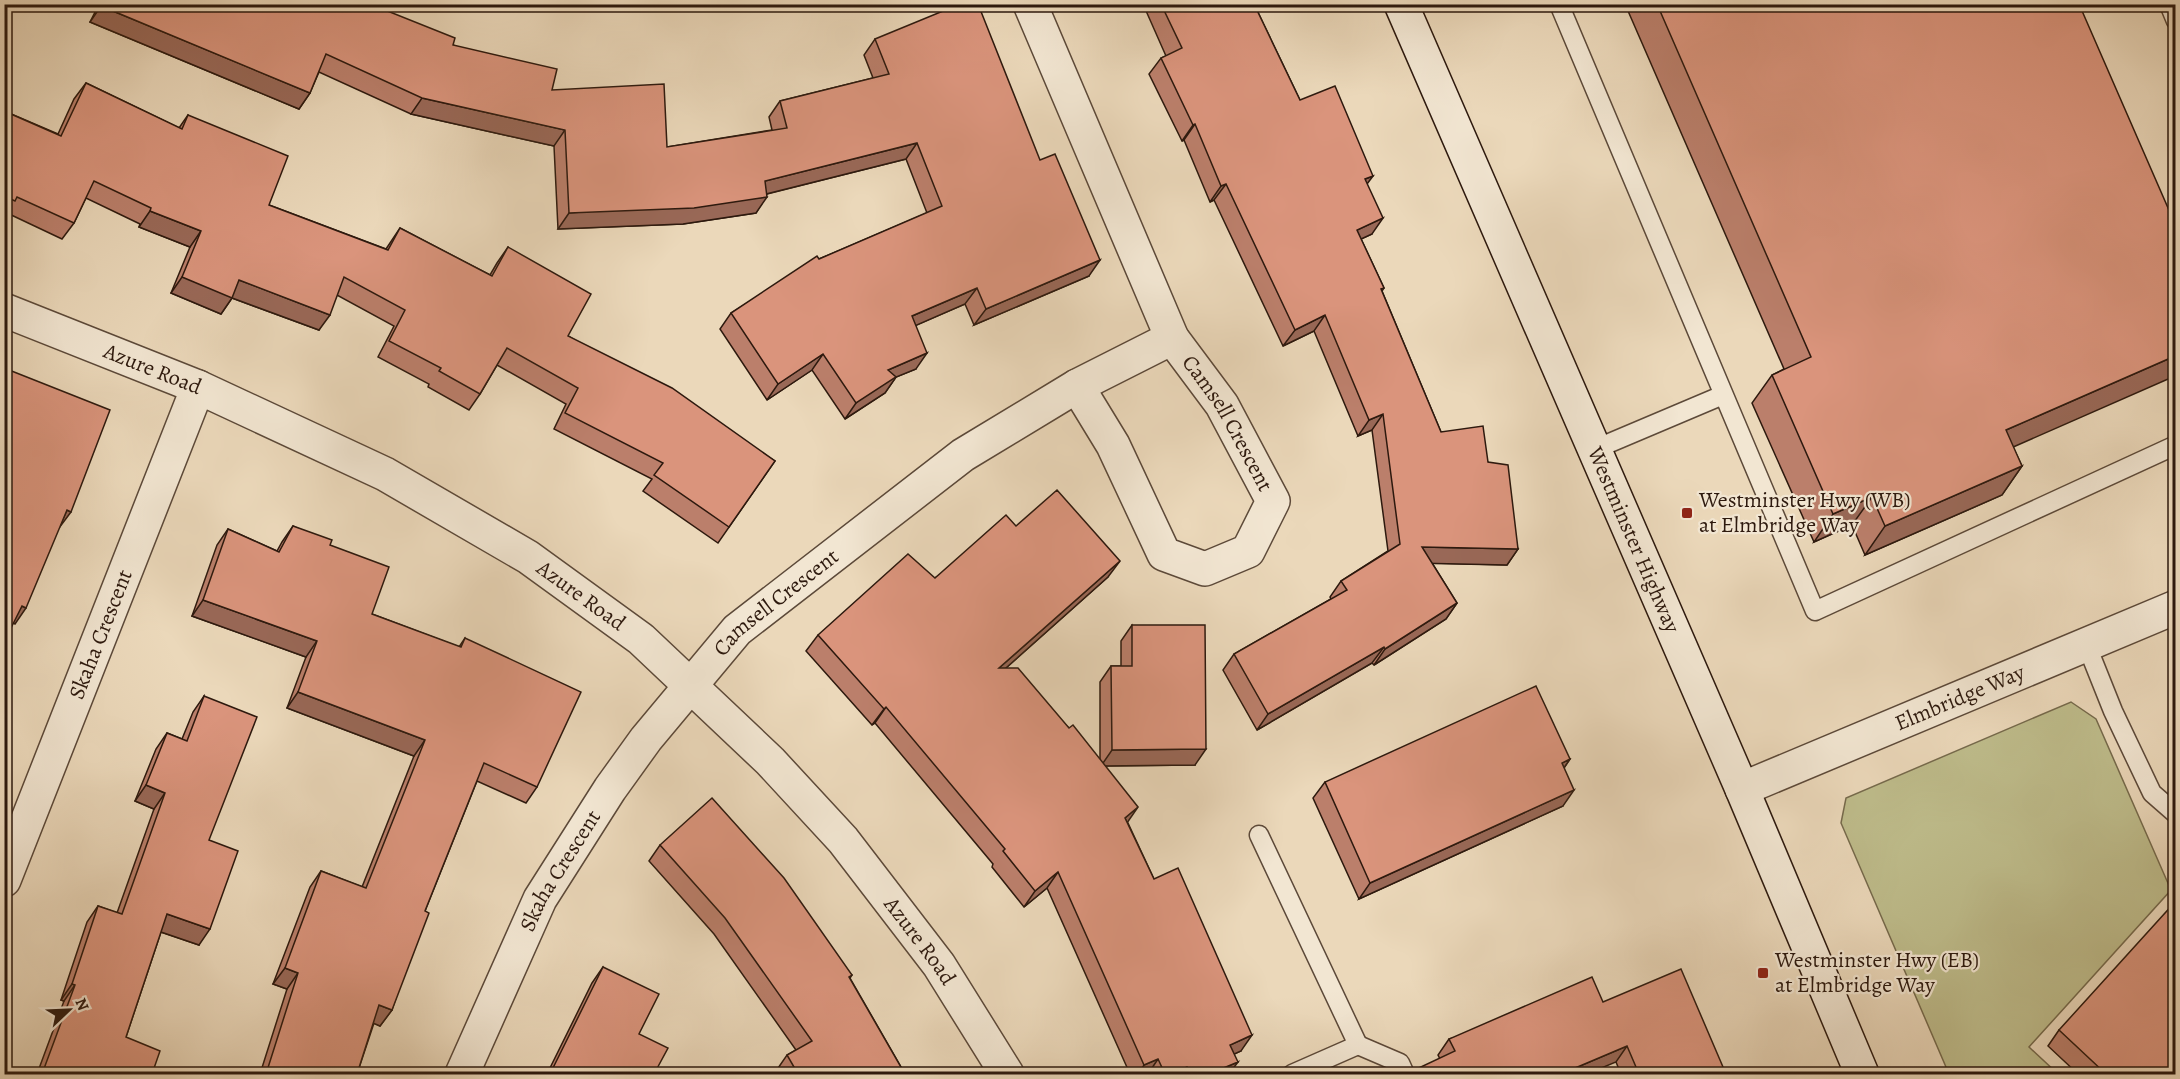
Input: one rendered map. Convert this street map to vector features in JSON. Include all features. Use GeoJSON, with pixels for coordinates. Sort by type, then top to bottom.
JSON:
{"type":"FeatureCollection","features":[{"type":"Feature","properties":{"kind":"street","name":"Camsell Crescent"},"geometry":{"type":"LineString","coordinates":[[1030,4],[1172,338],[1222,405],[1273,501],[1248,551],[1205,569],[1164,554],[1113,445],[1077,386]]}},
{"type":"Feature","properties":{"kind":"street","name":"Westminster Highway"},"geometry":{"type":"LineString","coordinates":[[1401,4],[1742,789],[1862,1074]]}},
{"type":"Feature","properties":{"kind":"street","name":"Azure Road"},"geometry":{"type":"LineString","coordinates":[[4,310],[198,387],[385,474],[528,557],[641,639],[770,761],[843,840],[939,965],[1007,1074]]}},
{"type":"Feature","properties":{"kind":"street","name":"Camsell Crescent"},"geometry":{"type":"LineString","coordinates":[[690,685],[737,630],[963,455],[1077,386],[1172,338]]}},
{"type":"Feature","properties":{"kind":"street","name":"Skaha Crescent"},"geometry":{"type":"LineString","coordinates":[[4,880],[198,387]]}},
{"type":"Feature","properties":{"kind":"street","name":"Elmbridge Way"},"geometry":{"type":"LineString","coordinates":[[1742,789],[2087,646],[2175,607]]}},
{"type":"Feature","properties":{"kind":"street","name":"Skaha Crescent"},"geometry":{"type":"LineString","coordinates":[[462,1074],[540,899],[610,789],[690,685]]}},
{"type":"Feature","properties":{"kind":"lane"},"geometry":{"type":"LineString","coordinates":[[1559,4],[1815,611],[2175,445]]}},
{"type":"Feature","properties":{"kind":"lane"},"geometry":{"type":"LineString","coordinates":[[2169,4],[2175,21]]}},
{"type":"Feature","properties":{"kind":"lane"},"geometry":{"type":"LineString","coordinates":[[1593,450],[1723,395]]}},
{"type":"Feature","properties":{"kind":"lane"},"geometry":{"type":"LineString","coordinates":[[2087,646],[2113,711],[2152,793],[2175,814]]}},
{"type":"Feature","properties":{"kind":"lane"},"geometry":{"type":"LineString","coordinates":[[1259,835],[1358,1045],[1400,1063],[1405,1074]]}},
{"type":"Feature","properties":{"kind":"lane"},"geometry":{"type":"LineString","coordinates":[[1292,1074],[1358,1045]]}},
{"type":"Feature","properties":{"kind":"shaded area"},"geometry":{"type":"Polygon","coordinates":[[[2071,702],[2096,719],[2171,890],[2029,1047],[2058,1074],[1949,1074],[1841,823],[1846,798],[2071,702]]]}},
{"type":"Feature","properties":{"kind":"building"},"geometry":{"type":"Polygon","coordinates":[[[102,4],[370,4],[455,38],[453,45],[557,69],[552,90],[664,84],[667,147],[787,128],[780,101],[889,74],[875,39],[960,4],[978,4],[1040,160],[1055,154],[1100,260],[986,309],[977,288],[912,316],[927,353],[888,370],[896,377],[856,403],[823,354],[778,384],[731,313],[817,256],[819,259],[942,206],[917,143],[765,181],[767,197],[694,208],[569,213],[565,130],[422,98],[326,54],[310,93],[101,6],[102,4]]]}},
{"type":"Feature","properties":{"kind":"building"},"geometry":{"type":"Polygon","coordinates":[[[1161,4],[1254,4],[1300,100],[1335,86],[1373,176],[1365,179],[1383,218],[1357,230],[1384,288],[1381,289],[1441,432],[1483,426],[1488,462],[1508,465],[1518,549],[1422,547],[1457,603],[1385,649],[1384,647],[1268,714],[1234,654],[1347,590],[1341,581],[1400,544],[1383,414],[1369,420],[1325,315],[1295,330],[1226,184],[1221,186],[1195,124],[1193,125],[1161,58],[1182,48],[1161,4]]]}},
{"type":"Feature","properties":{"kind":"building"},"geometry":{"type":"Polygon","coordinates":[[[1657,4],[2079,4],[2175,224],[2175,356],[2006,430],[2022,466],[1885,526],[1872,497],[1833,514],[1772,375],[1811,357],[1657,4]]]}},
{"type":"Feature","properties":{"kind":"building"},"geometry":{"type":"Polygon","coordinates":[[[86,83],[182,129],[188,115],[288,156],[269,205],[388,250],[400,228],[492,276],[508,247],[591,294],[568,336],[672,388],[775,461],[729,527],[654,475],[663,463],[565,413],[578,388],[507,348],[480,394],[439,371],[441,368],[389,341],[405,310],[344,277],[330,315],[239,280],[232,298],[182,277],[201,231],[150,211],[151,208],[94,181],[74,223],[17,197],[15,201],[4,196],[4,111],[61,136],[86,83]]]}},
{"type":"Feature","properties":{"kind":"building"},"geometry":{"type":"Polygon","coordinates":[[[4,368],[110,410],[71,512],[67,510],[26,608],[22,606],[4,642],[4,368]]]}},
{"type":"Feature","properties":{"kind":"building"},"geometry":{"type":"Polygon","coordinates":[[[1057,490],[1120,561],[999,668],[1018,668],[1069,728],[1073,725],[1138,807],[1125,818],[1154,879],[1178,868],[1252,1035],[1230,1045],[1238,1062],[1209,1074],[1190,1074],[1187,1067],[1171,1074],[1165,1074],[1158,1059],[1144,1065],[1058,872],[1035,891],[1003,851],[1005,849],[886,707],[884,709],[818,635],[908,554],[935,578],[1006,515],[1016,526],[1057,490]]]}},
{"type":"Feature","properties":{"kind":"building"},"geometry":{"type":"Polygon","coordinates":[[[293,526],[332,540],[330,545],[389,567],[372,614],[461,647],[465,638],[581,692],[537,787],[484,763],[425,911],[429,913],[392,1010],[379,1005],[357,1074],[266,1074],[298,973],[285,968],[321,871],[366,888],[425,740],[298,692],[317,641],[203,600],[228,529],[279,552],[293,526]]]}},
{"type":"Feature","properties":{"kind":"building"},"geometry":{"type":"Polygon","coordinates":[[[1132,625],[1205,625],[1206,749],[1112,750],[1111,666],[1132,666],[1132,625]]]}},
{"type":"Feature","properties":{"kind":"building"},"geometry":{"type":"Polygon","coordinates":[[[1536,686],[1570,759],[1562,763],[1574,790],[1370,883],[1325,782],[1536,686]]]}},
{"type":"Feature","properties":{"kind":"building"},"geometry":{"type":"Polygon","coordinates":[[[204,696],[257,717],[209,840],[238,851],[210,929],[167,914],[126,1037],[160,1051],[152,1074],[42,1074],[75,985],[72,984],[98,906],[122,914],[165,793],[146,785],[167,733],[187,741],[204,696]]]}},
{"type":"Feature","properties":{"kind":"building"},"geometry":{"type":"Polygon","coordinates":[[[712,798],[784,878],[852,975],[849,977],[905,1074],[798,1074],[787,1055],[812,1041],[725,918],[660,845],[712,798]]]}},
{"type":"Feature","properties":{"kind":"building"},"geometry":{"type":"Polygon","coordinates":[[[2175,902],[2175,1074],[2106,1074],[2059,1030],[2175,902]]]}},
{"type":"Feature","properties":{"kind":"building"},"geometry":{"type":"Polygon","coordinates":[[[603,967],[659,994],[639,1034],[668,1048],[654,1074],[550,1074],[603,967]]]}},
{"type":"Feature","properties":{"kind":"building"},"geometry":{"type":"Polygon","coordinates":[[[1681,969],[1726,1074],[1639,1074],[1627,1046],[1561,1074],[1406,1074],[1455,1051],[1449,1039],[1592,977],[1603,1002],[1681,969]]]}},
{"type":"Feature","properties":{"kind":"place","name":"Westminster Hwy (WB) at Elmbridge Way"},"geometry":{"type":"Point","coordinates":[1687,513]}},
{"type":"Feature","properties":{"kind":"place","name":"Westminster Hwy (EB) at Elmbridge Way"},"geometry":{"type":"Point","coordinates":[1763,973]}}]}
